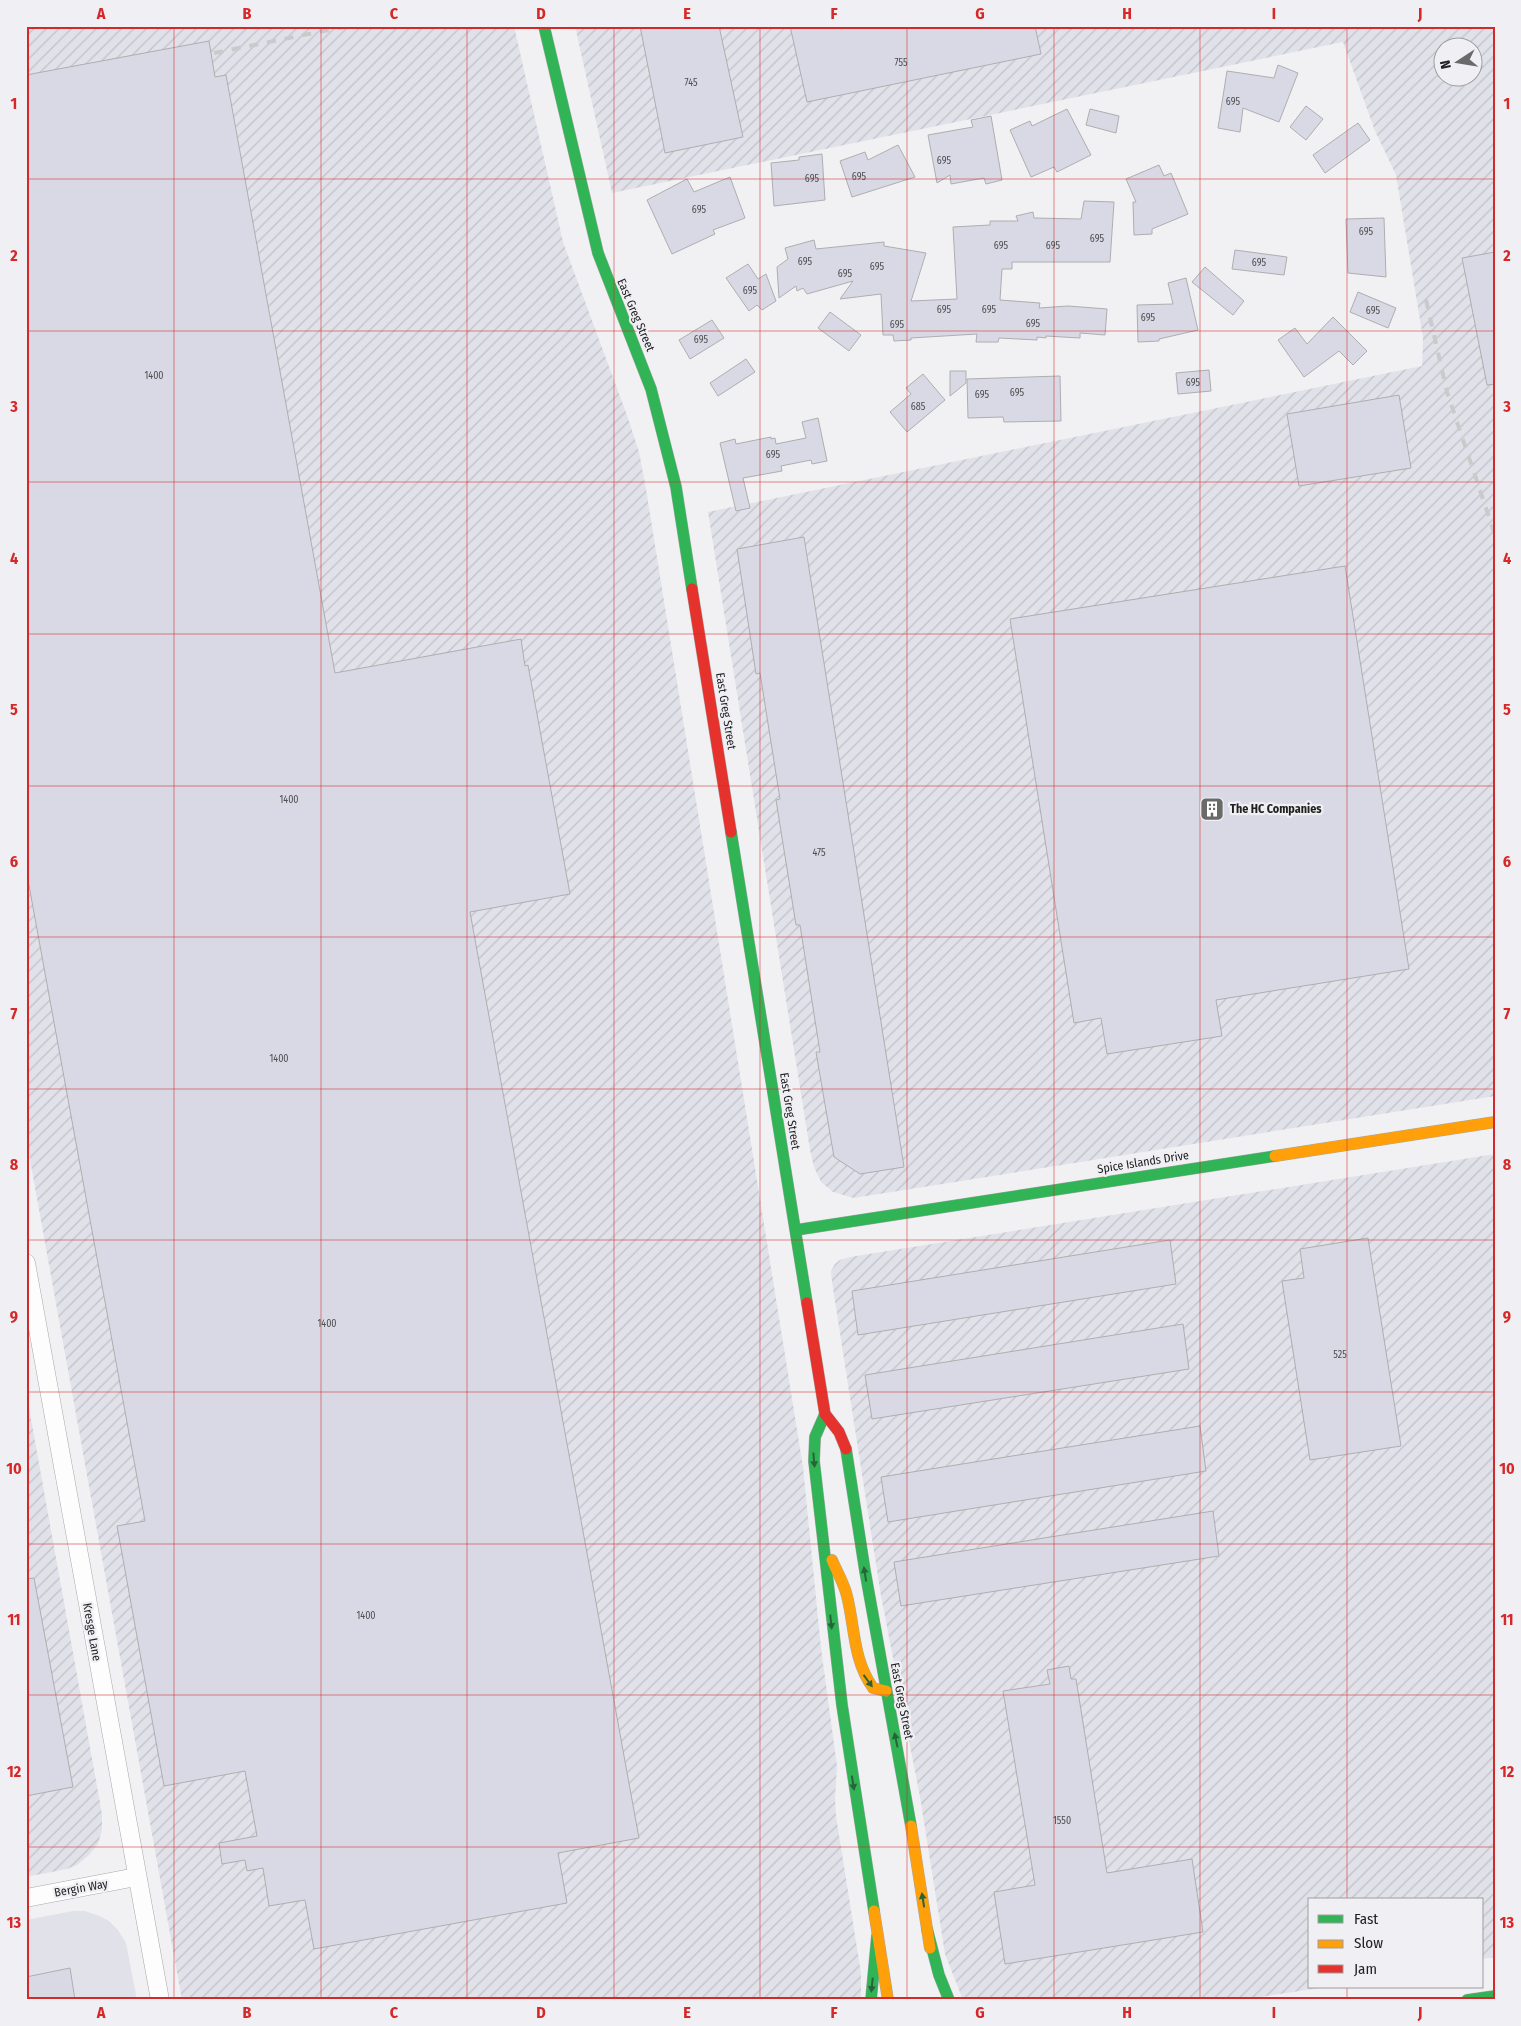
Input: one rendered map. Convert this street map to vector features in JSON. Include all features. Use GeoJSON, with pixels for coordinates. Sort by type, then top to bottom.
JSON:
{"type":"FeatureCollection","features":[{"type":"Feature","properties":{"kind":"main road","name":"East Greg Street"},"geometry":{"type":"LineString","coordinates":[[544,26],[598,253],[651,389],[676,488],[825,1414],[836,1426],[843,1438],[847,1454],[866,1580],[906,1790],[939,2000]]}},
{"type":"Feature","properties":{"kind":"main road","name":"Spice Islands Drive"},"geometry":{"type":"LineString","coordinates":[[796,1230],[1495,1122]]}},
{"type":"Feature","properties":{"kind":"main road"},"geometry":{"type":"LineString","coordinates":[[825,1414],[816,1429],[813,1444],[822,1536],[842,1706],[888,2000]]}},
{"type":"Feature","properties":{"kind":"main road"},"geometry":{"type":"LineString","coordinates":[[822,1536],[847,1594],[858,1661],[862,1673],[873,1688],[886,1691]]}},
{"type":"Feature","properties":{"kind":"main road"},"geometry":{"type":"LineString","coordinates":[[927,1929],[939,1975],[949,2000]]}},
{"type":"Feature","properties":{"kind":"main road"},"geometry":{"type":"LineString","coordinates":[[870,2000],[877,1936]]}},
{"type":"Feature","properties":{"kind":"main road"},"geometry":{"type":"LineString","coordinates":[[1467,2000],[1495,1996]]}},
{"type":"Feature","properties":{"kind":"street","name":"Kresge Lane"},"geometry":{"type":"LineString","coordinates":[[26,1263],[136,1877],[160,2000]]}},
{"type":"Feature","properties":{"kind":"street","name":"Bergin Way"},"geometry":{"type":"LineString","coordinates":[[26,1898],[136,1877]]}},
{"type":"Feature","properties":{"kind":"shaded area"},"geometry":{"type":"Polygon","coordinates":[[[26,26],[514,26],[563,242],[628,418],[639,452],[646,489],[803,1467],[821,1648],[837,1766],[836,1816],[861,1973],[861,2000],[182,2000],[26,1138],[26,26]]]}},
{"type":"Feature","properties":{"kind":"shaded area"},"geometry":{"type":"Polygon","coordinates":[[[575,26],[1495,26],[1495,1096],[854,1198],[833,1192],[821,1182],[814,1167],[810,1150],[708,512],[1422,366],[1423,338],[1396,175],[1375,131],[1343,42],[612,193],[575,26]]]}},
{"type":"Feature","properties":{"kind":"shaded area"},"geometry":{"type":"Polygon","coordinates":[[[1495,1154],[1495,1957],[1484,1959],[1484,1898],[1308,1898],[1308,1988],[1319,1988],[1241,2000],[963,2000],[945,1954],[920,1797],[881,1596],[832,1282],[831,1271],[835,1264],[840,1260],[1495,1154]]]}},
{"type":"Feature","properties":{"kind":"shaded area"},"geometry":{"type":"Polygon","coordinates":[[[26,1391],[102,1814],[102,1830],[98,1844],[77,1865],[67,1869],[26,1877],[26,1391]]]}},
{"type":"Feature","properties":{"kind":"shaded area"},"geometry":{"type":"Polygon","coordinates":[[[73,1911],[85,1911],[97,1915],[109,1921],[118,1930],[126,1943],[137,2000],[26,2000],[26,1920],[73,1911]]]}},
{"type":"Feature","properties":{"kind":"building"},"geometry":{"type":"Polygon","coordinates":[[[640,26],[719,26],[743,137],[665,153],[640,26]]]}},
{"type":"Feature","properties":{"kind":"building"},"geometry":{"type":"Polygon","coordinates":[[[790,26],[1035,26],[1041,54],[807,102],[790,26]]]}},
{"type":"Feature","properties":{"kind":"building"},"geometry":{"type":"Polygon","coordinates":[[[209,41],[215,77],[226,75],[335,673],[521,639],[525,666],[528,665],[570,894],[470,912],[639,1838],[558,1853],[567,1903],[314,1949],[305,1900],[269,1906],[263,1868],[247,1871],[245,1860],[222,1864],[219,1843],[257,1836],[245,1771],[164,1786],[117,1526],[145,1521],[26,869],[26,75],[209,41]]]}},
{"type":"Feature","properties":{"kind":"building"},"geometry":{"type":"Polygon","coordinates":[[[1278,65],[1298,73],[1279,122],[1243,108],[1240,132],[1218,128],[1227,71],[1274,78],[1278,65]]]}},
{"type":"Feature","properties":{"kind":"building"},"geometry":{"type":"Polygon","coordinates":[[[1306,106],[1323,119],[1306,140],[1290,127],[1306,106]]]}},
{"type":"Feature","properties":{"kind":"building"},"geometry":{"type":"Polygon","coordinates":[[[1067,109],[1091,155],[1057,172],[1054,167],[1031,177],[1010,130],[1030,121],[1032,126],[1067,109]]]}},
{"type":"Feature","properties":{"kind":"building"},"geometry":{"type":"Polygon","coordinates":[[[1090,109],[1119,116],[1116,133],[1086,125],[1090,109]]]}},
{"type":"Feature","properties":{"kind":"building"},"geometry":{"type":"Polygon","coordinates":[[[991,116],[1002,180],[986,184],[984,178],[951,184],[950,175],[937,183],[928,135],[973,127],[971,120],[991,116]]]}},
{"type":"Feature","properties":{"kind":"building"},"geometry":{"type":"Polygon","coordinates":[[[1358,123],[1370,140],[1325,173],[1313,155],[1358,123]]]}},
{"type":"Feature","properties":{"kind":"building"},"geometry":{"type":"Polygon","coordinates":[[[898,145],[915,177],[852,197],[840,161],[865,152],[868,160],[898,145]]]}},
{"type":"Feature","properties":{"kind":"building"},"geometry":{"type":"Polygon","coordinates":[[[822,154],[825,200],[774,206],[771,163],[799,160],[799,157],[822,154]]]}},
{"type":"Feature","properties":{"kind":"building"},"geometry":{"type":"Polygon","coordinates":[[[1159,165],[1164,176],[1171,173],[1188,214],[1152,229],[1152,234],[1134,235],[1133,202],[1136,202],[1126,179],[1159,165]]]}},
{"type":"Feature","properties":{"kind":"building"},"geometry":{"type":"Polygon","coordinates":[[[730,177],[745,218],[713,230],[715,234],[672,254],[647,200],[687,179],[694,192],[730,177]]]}},
{"type":"Feature","properties":{"kind":"building"},"geometry":{"type":"Polygon","coordinates":[[[1084,201],[1114,202],[1110,262],[1012,262],[1012,269],[1002,269],[1000,300],[1040,303],[1039,308],[1068,306],[1107,309],[1105,335],[1080,333],[1080,338],[1046,336],[1046,338],[1037,337],[1037,340],[999,338],[998,342],[976,342],[977,334],[911,338],[911,340],[894,341],[893,335],[883,335],[881,294],[840,299],[853,281],[807,294],[803,288],[797,291],[796,286],[779,298],[777,267],[788,259],[785,248],[814,240],[816,249],[884,242],[884,246],[926,253],[911,301],[957,299],[953,227],[990,225],[990,221],[1018,221],[1016,216],[1033,212],[1034,218],[1081,219],[1084,201]]]}},
{"type":"Feature","properties":{"kind":"building"},"geometry":{"type":"Polygon","coordinates":[[[1384,218],[1386,277],[1348,273],[1346,219],[1384,218]]]}},
{"type":"Feature","properties":{"kind":"building"},"geometry":{"type":"Polygon","coordinates":[[[1235,250],[1287,257],[1284,275],[1232,269],[1235,250]]]}},
{"type":"Feature","properties":{"kind":"building"},"geometry":{"type":"Polygon","coordinates":[[[1495,252],[1495,384],[1487,385],[1462,258],[1495,252]]]}},
{"type":"Feature","properties":{"kind":"building"},"geometry":{"type":"Polygon","coordinates":[[[748,264],[758,279],[766,274],[776,301],[762,310],[757,305],[749,311],[726,278],[748,264]]]}},
{"type":"Feature","properties":{"kind":"building"},"geometry":{"type":"Polygon","coordinates":[[[1205,267],[1244,301],[1233,315],[1192,282],[1205,267]]]}},
{"type":"Feature","properties":{"kind":"building"},"geometry":{"type":"Polygon","coordinates":[[[1186,278],[1198,330],[1159,339],[1159,341],[1138,342],[1137,305],[1173,304],[1168,283],[1186,278]]]}},
{"type":"Feature","properties":{"kind":"building"},"geometry":{"type":"Polygon","coordinates":[[[1358,292],[1396,308],[1388,328],[1350,312],[1358,292]]]}},
{"type":"Feature","properties":{"kind":"building"},"geometry":{"type":"Polygon","coordinates":[[[830,312],[861,335],[849,351],[818,328],[830,312]]]}},
{"type":"Feature","properties":{"kind":"building"},"geometry":{"type":"Polygon","coordinates":[[[1333,317],[1367,351],[1353,365],[1339,351],[1304,377],[1278,340],[1295,328],[1307,344],[1333,317]]]}},
{"type":"Feature","properties":{"kind":"building"},"geometry":{"type":"Polygon","coordinates":[[[712,320],[724,338],[690,359],[679,340],[712,320]]]}},
{"type":"Feature","properties":{"kind":"building"},"geometry":{"type":"Polygon","coordinates":[[[746,359],[755,372],[718,396],[710,383],[746,359]]]}},
{"type":"Feature","properties":{"kind":"building"},"geometry":{"type":"Polygon","coordinates":[[[1209,370],[1211,391],[1178,394],[1176,373],[1209,370]]]}},
{"type":"Feature","properties":{"kind":"building"},"geometry":{"type":"Polygon","coordinates":[[[950,371],[966,371],[966,383],[950,396],[950,371]]]}},
{"type":"Feature","properties":{"kind":"building"},"geometry":{"type":"Polygon","coordinates":[[[923,374],[945,400],[907,432],[890,412],[911,394],[906,388],[923,374]]]}},
{"type":"Feature","properties":{"kind":"building"},"geometry":{"type":"Polygon","coordinates":[[[1060,376],[1061,421],[1004,422],[1003,417],[968,418],[967,379],[1060,376]]]}},
{"type":"Feature","properties":{"kind":"building"},"geometry":{"type":"Polygon","coordinates":[[[1399,395],[1411,468],[1299,486],[1287,414],[1399,395]]]}},
{"type":"Feature","properties":{"kind":"building"},"geometry":{"type":"Polygon","coordinates":[[[818,418],[827,461],[812,464],[811,460],[781,466],[782,471],[743,478],[750,508],[736,511],[720,443],[735,439],[736,444],[771,437],[771,439],[775,438],[776,444],[806,438],[802,422],[818,418]]]}},
{"type":"Feature","properties":{"kind":"building"},"geometry":{"type":"Polygon","coordinates":[[[804,537],[904,1167],[860,1174],[834,1157],[816,1052],[820,1052],[800,925],[796,925],[776,800],[780,799],[760,673],[756,674],[737,549],[804,537]]]}},
{"type":"Feature","properties":{"kind":"building","name":"The HC Companies"},"geometry":{"type":"Polygon","coordinates":[[[1345,566],[1409,969],[1216,1000],[1222,1036],[1107,1054],[1101,1018],[1074,1023],[1010,619],[1345,566]]]}},
{"type":"Feature","properties":{"kind":"building"},"geometry":{"type":"Polygon","coordinates":[[[1368,1238],[1401,1446],[1310,1460],[1282,1281],[1304,1278],[1300,1249],[1368,1238]]]}},
{"type":"Feature","properties":{"kind":"building"},"geometry":{"type":"Polygon","coordinates":[[[1170,1240],[1176,1284],[858,1335],[852,1291],[1170,1240]]]}},
{"type":"Feature","properties":{"kind":"building"},"geometry":{"type":"Polygon","coordinates":[[[1183,1324],[1189,1369],[872,1419],[865,1375],[1183,1324]]]}},
{"type":"Feature","properties":{"kind":"building"},"geometry":{"type":"Polygon","coordinates":[[[1200,1426],[1206,1471],[888,1522],[881,1477],[1200,1426]]]}},
{"type":"Feature","properties":{"kind":"building"},"geometry":{"type":"Polygon","coordinates":[[[1213,1511],[1219,1556],[901,1606],[894,1562],[1213,1511]]]}},
{"type":"Feature","properties":{"kind":"building"},"geometry":{"type":"Polygon","coordinates":[[[34,1578],[73,1787],[26,1796],[26,1579],[34,1578]]]}},
{"type":"Feature","properties":{"kind":"building"},"geometry":{"type":"Polygon","coordinates":[[[1069,1666],[1071,1679],[1076,1679],[1107,1873],[1192,1859],[1203,1932],[1005,1964],[994,1892],[1035,1885],[1003,1691],[1050,1684],[1047,1670],[1069,1666]]]}},
{"type":"Feature","properties":{"kind":"building"},"geometry":{"type":"Polygon","coordinates":[[[70,1968],[75,2000],[26,2000],[26,1977],[70,1968]]]}},
{"type":"Feature","properties":{"kind":"railway"},"geometry":{"type":"LineString","coordinates":[[214,53],[349,26]]}},
{"type":"Feature","properties":{"kind":"railway"},"geometry":{"type":"LineString","coordinates":[[1426,300],[1447,392],[1495,535]]}},
{"type":"Feature","properties":{"kind":"traffic: fast"},"geometry":{"type":"LineString","coordinates":[[544,26],[598,253],[651,389],[676,487],[692,589]]}},
{"type":"Feature","properties":{"kind":"traffic: fast"},"geometry":{"type":"LineString","coordinates":[[731,832],[807,1303]]}},
{"type":"Feature","properties":{"kind":"traffic: fast"},"geometry":{"type":"LineString","coordinates":[[796,1230],[1275,1156]]}},
{"type":"Feature","properties":{"kind":"traffic: fast"},"geometry":{"type":"LineString","coordinates":[[825,1414],[815,1437],[814,1461],[842,1705],[874,1911]]}},
{"type":"Feature","properties":{"kind":"traffic: fast"},"geometry":{"type":"LineString","coordinates":[[846,1449],[865,1571],[911,1826]]}},
{"type":"Feature","properties":{"kind":"traffic: fast"},"geometry":{"type":"LineString","coordinates":[[927,1929],[939,1975],[949,2000]]}},
{"type":"Feature","properties":{"kind":"traffic: fast"},"geometry":{"type":"LineString","coordinates":[[871,2000],[877,1936]]}},
{"type":"Feature","properties":{"kind":"traffic: fast"},"geometry":{"type":"LineString","coordinates":[[1467,2000],[1495,1996]]}},
{"type":"Feature","properties":{"kind":"traffic: slow"},"geometry":{"type":"LineString","coordinates":[[1275,1156],[1495,1122]]}},
{"type":"Feature","properties":{"kind":"traffic: slow"},"geometry":{"type":"LineString","coordinates":[[832,1560],[846,1591],[855,1644],[866,1677],[873,1688],[886,1691]]}},
{"type":"Feature","properties":{"kind":"traffic: slow"},"geometry":{"type":"LineString","coordinates":[[911,1826],[930,1948]]}},
{"type":"Feature","properties":{"kind":"traffic: slow"},"geometry":{"type":"LineString","coordinates":[[874,1911],[888,2000]]}},
{"type":"Feature","properties":{"kind":"traffic: jam"},"geometry":{"type":"LineString","coordinates":[[692,589],[731,832]]}},
{"type":"Feature","properties":{"kind":"traffic: jam"},"geometry":{"type":"LineString","coordinates":[[807,1303],[825,1414],[839,1432],[846,1449]]}},
{"type":"Feature","properties":{"kind":"place","name":"The HC Companies"},"geometry":{"type":"Point","coordinates":[1212,809]}}]}
